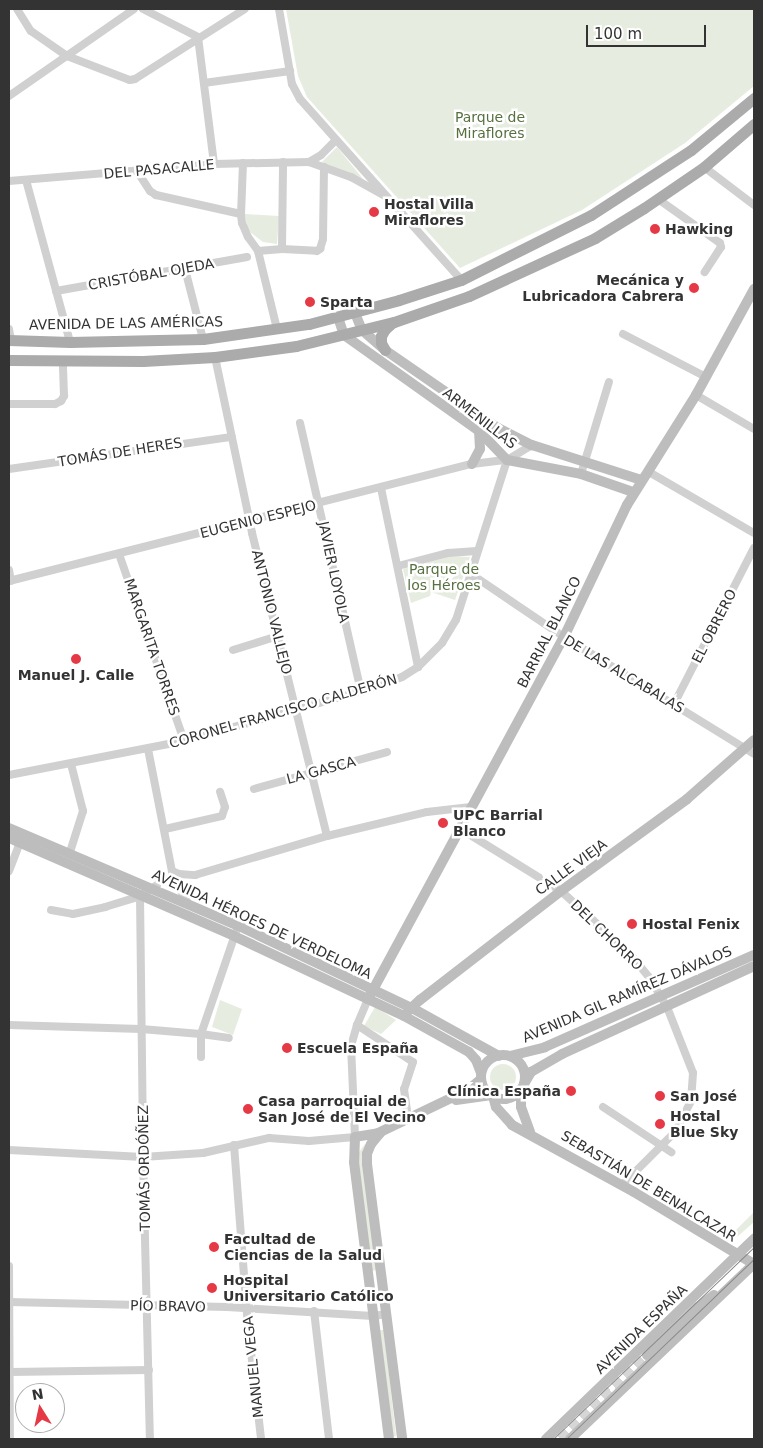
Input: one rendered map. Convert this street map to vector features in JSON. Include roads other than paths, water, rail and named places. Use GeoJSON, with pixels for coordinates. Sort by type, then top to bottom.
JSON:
{"type":"FeatureCollection","features":[{"type":"Feature","properties":{"kind":"main road","name":"AVENIDA DE LAS AMÉRICAS"},"geometry":{"type":"LineString","coordinates":[[9,336],[70,342],[203,339],[277,329],[338,317],[461,280],[591,215],[691,150],[754,98]]}},
{"type":"Feature","properties":{"kind":"main road"},"geometry":{"type":"LineString","coordinates":[[9,360],[63,361],[215,357],[296,346],[394,322],[469,296],[595,238],[658,199],[704,167],[754,124]]}},
{"type":"Feature","properties":{"kind":"main road","name":"BARRIAL BLANCO"},"geometry":{"type":"LineString","coordinates":[[371,994],[459,828],[564,637],[634,492],[649,472],[696,395],[754,289]]}},
{"type":"Feature","properties":{"kind":"main road","name":"ARMENILLAS"},"geometry":{"type":"LineString","coordinates":[[355,312],[362,330],[385,350],[498,428],[532,445],[642,480]]}},
{"type":"Feature","properties":{"kind":"main road"},"geometry":{"type":"LineString","coordinates":[[338,317],[344,335]]}},
{"type":"Feature","properties":{"kind":"main road"},"geometry":{"type":"LineString","coordinates":[[385,350],[381,343],[381,336],[385,329],[394,322]]}},
{"type":"Feature","properties":{"kind":"main road","name":"ARMENILLAS"},"geometry":{"type":"LineString","coordinates":[[344,335],[479,431],[507,460],[581,474],[634,492]]}},
{"type":"Feature","properties":{"kind":"main road"},"geometry":{"type":"LineString","coordinates":[[472,464],[480,449],[479,431]]}},
{"type":"Feature","properties":{"kind":"main road","name":"CALLE VIEJA"},"geometry":{"type":"LineString","coordinates":[[404,1016],[561,891],[687,800],[750,751],[754,740]]}},
{"type":"Feature","properties":{"kind":"main road","name":"AVENIDA HÉROES DE VERDELOMA"},"geometry":{"type":"LineString","coordinates":[[9,828],[70,852],[239,926],[371,994],[404,1016],[469,1052],[476,1060],[481,1076]]}},
{"type":"Feature","properties":{"kind":"main road","name":"AVENIDA HÉROES DE VERDELOMA"},"geometry":{"type":"LineString","coordinates":[[9,838],[371,994],[412,1008],[504,1056]]}},
{"type":"Feature","properties":{"kind":"main road","name":"AVENIDA GIL RAMÍREZ DÁVALOS"},"geometry":{"type":"LineString","coordinates":[[355,1151],[363,1140],[468,1090],[481,1076],[490,1059],[545,1047],[754,954]]}},
{"type":"Feature","properties":{"kind":"main road","name":"AVENIDA GIL RAMÍREZ DÁVALOS"},"geometry":{"type":"LineString","coordinates":[[445,1102],[491,1096],[505,1099],[511,1097],[522,1087],[531,1072],[550,1060],[754,966]]}},
{"type":"Feature","properties":{"kind":"main road","name":"AVENIDA GIL RAMÍREZ DÁVALOS"},"geometry":{"type":"LineString","coordinates":[[504,1056],[520,1064],[524,1070],[522,1087]]}},
{"type":"Feature","properties":{"kind":"main road"},"geometry":{"type":"LineString","coordinates":[[481,1076],[484,1088],[491,1096]]}},
{"type":"Feature","properties":{"kind":"main road"},"geometry":{"type":"LineString","coordinates":[[522,1087],[521,1107],[530,1132]]}},
{"type":"Feature","properties":{"kind":"main road","name":"SEBASTIÁN DE BENALCAZAR"},"geometry":{"type":"LineString","coordinates":[[491,1096],[502,1116],[512,1124],[530,1132],[622,1185],[754,1264]]}},
{"type":"Feature","properties":{"kind":"main road"},"geometry":{"type":"LineString","coordinates":[[380,1133],[355,1137],[354,1162],[389,1439]]}},
{"type":"Feature","properties":{"kind":"main road"},"geometry":{"type":"LineString","coordinates":[[380,1133],[371,1144],[366,1164],[382,1270],[402,1439]]}},
{"type":"Feature","properties":{"kind":"main road","name":"AVENIDA ESPAÑA"},"geometry":{"type":"LineString","coordinates":[[546,1439],[754,1239]]}},
{"type":"Feature","properties":{"kind":"main road","name":"AVENIDA ESPAÑA"},"geometry":{"type":"LineString","coordinates":[[570,1439],[754,1264]]}},
{"type":"Feature","properties":{"kind":"main road"},"geometry":{"type":"LineString","coordinates":[[368,1272],[382,1270]]}},
{"type":"Feature","properties":{"kind":"main road","name":"AVENIDA ESPAÑA"},"geometry":{"type":"LineString","coordinates":[[647,1355],[698,1307],[745,1273]]}},
{"type":"Feature","properties":{"kind":"street"},"geometry":{"type":"LineString","coordinates":[[17,9],[31,31],[67,56],[130,80],[135,79],[244,9]]}},
{"type":"Feature","properties":{"kind":"street"},"geometry":{"type":"LineString","coordinates":[[9,96],[134,9]]}},
{"type":"Feature","properties":{"kind":"street"},"geometry":{"type":"LineString","coordinates":[[143,9],[198,37]]}},
{"type":"Feature","properties":{"kind":"street","name":"DEL PASACALLE"},"geometry":{"type":"LineString","coordinates":[[279,9],[292,84],[300,99],[461,280]]}},
{"type":"Feature","properties":{"kind":"street"},"geometry":{"type":"LineString","coordinates":[[198,37],[214,164]]}},
{"type":"Feature","properties":{"kind":"street"},"geometry":{"type":"LineString","coordinates":[[204,82],[290,71]]}},
{"type":"Feature","properties":{"kind":"street"},"geometry":{"type":"LineString","coordinates":[[309,162],[321,155],[336,140]]}},
{"type":"Feature","properties":{"kind":"street"},"geometry":{"type":"LineString","coordinates":[[282,249],[283,162]]}},
{"type":"Feature","properties":{"kind":"street","name":"DEL PASACALLE"},"geometry":{"type":"LineString","coordinates":[[9,181],[214,164],[309,162],[351,177],[385,196]]}},
{"type":"Feature","properties":{"kind":"street"},"geometry":{"type":"LineString","coordinates":[[242,163],[240,214],[245,232],[258,251],[277,329]]}},
{"type":"Feature","properties":{"kind":"street"},"geometry":{"type":"LineString","coordinates":[[258,251],[282,249],[317,251],[323,239],[324,167]]}},
{"type":"Feature","properties":{"kind":"street"},"geometry":{"type":"LineString","coordinates":[[704,167],[754,205]]}},
{"type":"Feature","properties":{"kind":"street"},"geometry":{"type":"LineString","coordinates":[[137,171],[150,191],[156,194],[240,214]]}},
{"type":"Feature","properties":{"kind":"street"},"geometry":{"type":"LineString","coordinates":[[26,180],[70,342]]}},
{"type":"Feature","properties":{"kind":"street"},"geometry":{"type":"LineString","coordinates":[[658,199],[720,242],[721,247],[705,272]]}},
{"type":"Feature","properties":{"kind":"street","name":"CRISTÓBAL OJEDA"},"geometry":{"type":"LineString","coordinates":[[56,291],[247,257]]}},
{"type":"Feature","properties":{"kind":"street"},"geometry":{"type":"LineString","coordinates":[[185,269],[203,339]]}},
{"type":"Feature","properties":{"kind":"street"},"geometry":{"type":"LineString","coordinates":[[623,334],[706,377]]}},
{"type":"Feature","properties":{"kind":"street","name":"ANTONIO VALLEJO"},"geometry":{"type":"LineString","coordinates":[[215,357],[250,521],[327,836]]}},
{"type":"Feature","properties":{"kind":"street"},"geometry":{"type":"LineString","coordinates":[[9,404],[54,404],[61,401],[64,396],[63,361]]}},
{"type":"Feature","properties":{"kind":"street"},"geometry":{"type":"LineString","coordinates":[[581,474],[609,382]]}},
{"type":"Feature","properties":{"kind":"street"},"geometry":{"type":"LineString","coordinates":[[696,395],[754,429]]}},
{"type":"Feature","properties":{"kind":"street","name":"JAVIER LOYOLA"},"geometry":{"type":"LineString","coordinates":[[300,423],[360,692]]}},
{"type":"Feature","properties":{"kind":"street","name":"TOMÁS DE HERES"},"geometry":{"type":"LineString","coordinates":[[9,469],[232,437]]}},
{"type":"Feature","properties":{"kind":"street"},"geometry":{"type":"LineString","coordinates":[[507,460],[532,445]]}},
{"type":"Feature","properties":{"kind":"street","name":"EUGENIO ESPEJO"},"geometry":{"type":"LineString","coordinates":[[10,581],[472,464],[507,460]]}},
{"type":"Feature","properties":{"kind":"street","name":"CORONEL FRANCISCO CALDERÓN"},"geometry":{"type":"LineString","coordinates":[[9,774],[71,764],[184,741],[360,692],[402,677],[418,667],[442,643],[456,620],[507,460]]}},
{"type":"Feature","properties":{"kind":"street"},"geometry":{"type":"LineString","coordinates":[[649,472],[754,533]]}},
{"type":"Feature","properties":{"kind":"street"},"geometry":{"type":"LineString","coordinates":[[381,488],[418,667]]}},
{"type":"Feature","properties":{"kind":"street","name":"EL OBRERO"},"geometry":{"type":"LineString","coordinates":[[674,704],[754,548]]}},
{"type":"Feature","properties":{"kind":"street"},"geometry":{"type":"LineString","coordinates":[[398,566],[448,553],[477,551]]}},
{"type":"Feature","properties":{"kind":"street","name":"MARGARITA TORRES"},"geometry":{"type":"LineString","coordinates":[[119,554],[184,741]]}},
{"type":"Feature","properties":{"kind":"street"},"geometry":{"type":"LineString","coordinates":[[9,570],[10,581]]}},
{"type":"Feature","properties":{"kind":"street","name":"DE LAS ALCABALAS"},"geometry":{"type":"LineString","coordinates":[[471,574],[564,637],[750,751]]}},
{"type":"Feature","properties":{"kind":"street"},"geometry":{"type":"LineString","coordinates":[[233,650],[278,636]]}},
{"type":"Feature","properties":{"kind":"street"},"geometry":{"type":"LineString","coordinates":[[148,749],[165,829],[176,872],[180,878],[176,883],[170,884],[166,879]]}},
{"type":"Feature","properties":{"kind":"street","name":"LA GASCA"},"geometry":{"type":"LineString","coordinates":[[254,789],[387,752]]}},
{"type":"Feature","properties":{"kind":"street"},"geometry":{"type":"LineString","coordinates":[[70,852],[83,812],[71,764]]}},
{"type":"Feature","properties":{"kind":"street"},"geometry":{"type":"LineString","coordinates":[[165,829],[222,816],[225,807],[220,792]]}},
{"type":"Feature","properties":{"kind":"street"},"geometry":{"type":"LineString","coordinates":[[51,910],[73,914],[105,907],[140,896],[166,879],[168,873],[176,872],[195,875],[327,836],[427,812],[471,807]]}},
{"type":"Feature","properties":{"kind":"street","name":"DEL CHORRO"},"geometry":{"type":"LineString","coordinates":[[459,828],[561,891],[621,944],[641,966],[667,1007],[693,1073],[691,1101],[675,1132],[622,1185]]}},
{"type":"Feature","properties":{"kind":"street"},"geometry":{"type":"LineString","coordinates":[[9,872],[20,843]]}},
{"type":"Feature","properties":{"kind":"street"},"geometry":{"type":"LineString","coordinates":[[176,883],[188,903]]}},
{"type":"Feature","properties":{"kind":"street","name":"TOMÁS ORDÓÑEZ"},"geometry":{"type":"LineString","coordinates":[[140,896],[143,1157],[150,1439]]}},
{"type":"Feature","properties":{"kind":"street"},"geometry":{"type":"LineString","coordinates":[[201,1056],[201,1034],[239,926]]}},
{"type":"Feature","properties":{"kind":"street"},"geometry":{"type":"LineString","coordinates":[[9,1150],[143,1157],[203,1153],[269,1138],[310,1141],[355,1137],[351,1046],[357,1025],[371,994]]}},
{"type":"Feature","properties":{"kind":"street"},"geometry":{"type":"LineString","coordinates":[[9,1025],[141,1029],[228,1038]]}},
{"type":"Feature","properties":{"kind":"street"},"geometry":{"type":"LineString","coordinates":[[357,1025],[413,1062],[404,1089],[408,1118]]}},
{"type":"Feature","properties":{"kind":"street"},"geometry":{"type":"LineString","coordinates":[[602,1108],[671,1152]]}},
{"type":"Feature","properties":{"kind":"street","name":"MANUEL VEGA"},"geometry":{"type":"LineString","coordinates":[[234,1145],[247,1309],[261,1439]]}},
{"type":"Feature","properties":{"kind":"street"},"geometry":{"type":"LineString","coordinates":[[9,1266],[10,1439]]}},
{"type":"Feature","properties":{"kind":"street","name":"PÍO BRAVO"},"geometry":{"type":"LineString","coordinates":[[9,1302],[247,1309],[373,1316],[387,1314]]}},
{"type":"Feature","properties":{"kind":"street"},"geometry":{"type":"LineString","coordinates":[[314,1312],[328,1439]]}},
{"type":"Feature","properties":{"kind":"street"},"geometry":{"type":"LineString","coordinates":[[10,1372],[149,1370]]}},
{"type":"Feature","properties":{"kind":"tunnel"},"geometry":{"type":"LineString","coordinates":[[560,1439],[647,1355]]}},
{"type":"Feature","properties":{"kind":"tram line"},"geometry":{"type":"LineString","coordinates":[[553,1439],[754,1247]]}},
{"type":"Feature","properties":{"kind":"tram line"},"geometry":{"type":"LineString","coordinates":[[566,1439],[754,1259]]}},
{"type":"Feature","properties":{"kind":"place","name":"Hostal Villa Miraflores"},"geometry":{"type":"Point","coordinates":[374,212]}},
{"type":"Feature","properties":{"kind":"place","name":"Hawking"},"geometry":{"type":"Point","coordinates":[655,229]}},
{"type":"Feature","properties":{"kind":"place","name":"Mecánica y Lubricadora Cabrera"},"geometry":{"type":"Point","coordinates":[694,288]}},
{"type":"Feature","properties":{"kind":"place","name":"Sparta"},"geometry":{"type":"Point","coordinates":[310,302]}},
{"type":"Feature","properties":{"kind":"place","name":"Manuel J. Calle"},"geometry":{"type":"Point","coordinates":[76,659]}},
{"type":"Feature","properties":{"kind":"place","name":"UPC Barrial Blanco"},"geometry":{"type":"Point","coordinates":[443,823]}},
{"type":"Feature","properties":{"kind":"place","name":"Hostal Fenix"},"geometry":{"type":"Point","coordinates":[632,924]}},
{"type":"Feature","properties":{"kind":"place","name":"Escuela España"},"geometry":{"type":"Point","coordinates":[287,1048]}},
{"type":"Feature","properties":{"kind":"place","name":"Clínica España"},"geometry":{"type":"Point","coordinates":[571,1091]}},
{"type":"Feature","properties":{"kind":"place","name":"San José"},"geometry":{"type":"Point","coordinates":[660,1096]}},
{"type":"Feature","properties":{"kind":"place","name":"Casa parroquial de San José de El Vecino"},"geometry":{"type":"Point","coordinates":[248,1109]}},
{"type":"Feature","properties":{"kind":"place","name":"Hostal Blue Sky"},"geometry":{"type":"Point","coordinates":[660,1124]}},
{"type":"Feature","properties":{"kind":"place","name":"Facultad de Ciencias de la Salud"},"geometry":{"type":"Point","coordinates":[214,1247]}},
{"type":"Feature","properties":{"kind":"place","name":"Hospital Universitario Católico"},"geometry":{"type":"Point","coordinates":[212,1288]}},
{"type":"Feature","properties":{"kind":"park label","name":"Parque de Miraflores"},"geometry":{"type":"Point","coordinates":[490,126]}},
{"type":"Feature","properties":{"kind":"park label","name":"Parque de los Héroes"},"geometry":{"type":"Point","coordinates":[444,578]}}]}
